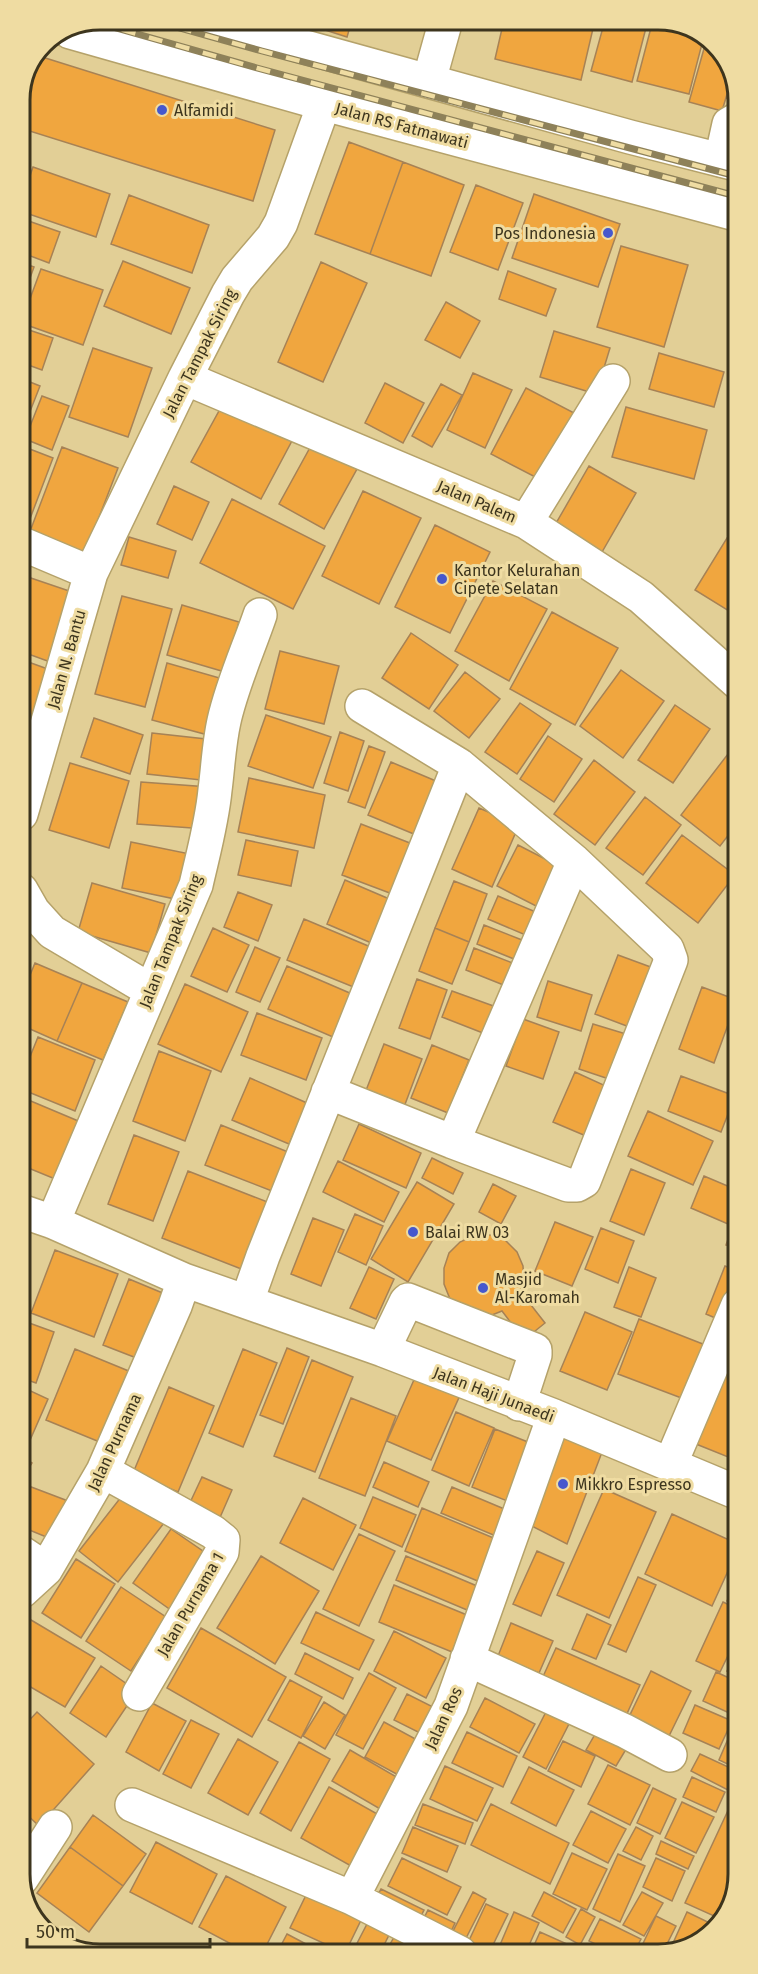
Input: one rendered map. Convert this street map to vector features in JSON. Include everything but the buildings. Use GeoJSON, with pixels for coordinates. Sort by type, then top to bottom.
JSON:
{"type":"FeatureCollection","features":[{"type":"Feature","properties":{"kind":"street"},"geometry":{"type":"LineString","coordinates":[[244,30],[728,162]]}},
{"type":"Feature","properties":{"kind":"street"},"geometry":{"type":"LineString","coordinates":[[429,81],[443,30]]}},
{"type":"Feature","properties":{"kind":"street","name":"Jalan RS Fatmawati"},"geometry":{"type":"LineString","coordinates":[[77,34],[324,104],[728,212]]}},
{"type":"Feature","properties":{"kind":"street","name":"Jalan Tampak Siring"},"geometry":{"type":"LineString","coordinates":[[91,573],[184,378],[237,279],[273,237],[281,223],[324,104]]}},
{"type":"Feature","properties":{"kind":"street"},"geometry":{"type":"LineString","coordinates":[[614,181],[625,175],[632,162],[634,148],[646,141]]}},
{"type":"Feature","properties":{"kind":"street"},"geometry":{"type":"LineString","coordinates":[[646,141],[655,148],[646,168],[647,181],[652,191]]}},
{"type":"Feature","properties":{"kind":"street","name":"Jalan Palem"},"geometry":{"type":"LineString","coordinates":[[184,378],[526,522],[641,597],[728,674]]}},
{"type":"Feature","properties":{"kind":"street"},"geometry":{"type":"LineString","coordinates":[[526,522],[613,381]]}},
{"type":"Feature","properties":{"kind":"street"},"geometry":{"type":"LineString","coordinates":[[30,547],[91,573]]}},
{"type":"Feature","properties":{"kind":"street","name":"Jalan N. Bantu"},"geometry":{"type":"LineString","coordinates":[[30,783],[91,573]]}},
{"type":"Feature","properties":{"kind":"street","name":"Jalan Tampak Siring"},"geometry":{"type":"LineString","coordinates":[[53,1222],[150,990],[180,926],[195,885],[206,845],[224,719],[260,615]]}},
{"type":"Feature","properties":{"kind":"street"},"geometry":{"type":"LineString","coordinates":[[328,1092],[568,1185],[577,1185],[584,1181],[671,960],[667,949],[574,861],[459,765],[362,705]]}},
{"type":"Feature","properties":{"kind":"street"},"geometry":{"type":"LineString","coordinates":[[247,1301],[459,765]]}},
{"type":"Feature","properties":{"kind":"street"},"geometry":{"type":"LineString","coordinates":[[453,1142],[574,861]]}},
{"type":"Feature","properties":{"kind":"street"},"geometry":{"type":"LineString","coordinates":[[30,906],[52,932],[150,990]]}},
{"type":"Feature","properties":{"kind":"street","name":"Jalan Haji Junaedi"},"geometry":{"type":"LineString","coordinates":[[30,1213],[184,1280],[383,1350],[554,1416],[728,1489]]}},
{"type":"Feature","properties":{"kind":"street","name":"Jalan Purnama"},"geometry":{"type":"LineString","coordinates":[[34,1561],[103,1471],[175,1306],[184,1280]]}},
{"type":"Feature","properties":{"kind":"street"},"geometry":{"type":"LineString","coordinates":[[383,1350],[407,1300],[524,1346],[536,1353],[519,1404]]}},
{"type":"Feature","properties":{"kind":"street"},"geometry":{"type":"LineString","coordinates":[[670,1465],[728,1329]]}},
{"type":"Feature","properties":{"kind":"street","name":"Jalan Ros"},"geometry":{"type":"LineString","coordinates":[[352,1898],[451,1706],[554,1416]]}},
{"type":"Feature","properties":{"kind":"street","name":"Jalan Purnama 1"},"geometry":{"type":"LineString","coordinates":[[103,1471],[224,1540],[222,1552],[139,1694]]}},
{"type":"Feature","properties":{"kind":"street"},"geometry":{"type":"LineString","coordinates":[[467,1659],[625,1731],[670,1755]]}},
{"type":"Feature","properties":{"kind":"street"},"geometry":{"type":"LineString","coordinates":[[132,1805],[352,1898],[442,1944]]}},
{"type":"Feature","properties":{"kind":"street"},"geometry":{"type":"LineString","coordinates":[[30,1866],[55,1827]]}},
{"type":"Feature","properties":{"kind":"railway"},"geometry":{"type":"LineString","coordinates":[[123,30],[728,194]]}},
{"type":"Feature","properties":{"kind":"railway"},"geometry":{"type":"LineString","coordinates":[[187,30],[728,174]]}},
{"type":"Feature","properties":{"kind":"place","name":"Alfamidi"},"geometry":{"type":"Point","coordinates":[162,110]}},
{"type":"Feature","properties":{"kind":"place","name":"Pos Indonesia"},"geometry":{"type":"Point","coordinates":[608,233]}},
{"type":"Feature","properties":{"kind":"place","name":"Kantor Kelurahan Cipete Selatan"},"geometry":{"type":"Point","coordinates":[442,579]}},
{"type":"Feature","properties":{"kind":"place","name":"Balai RW 03"},"geometry":{"type":"Point","coordinates":[413,1232]}},
{"type":"Feature","properties":{"kind":"place","name":"Masjid Al-Karomah"},"geometry":{"type":"Point","coordinates":[483,1288]}},
{"type":"Feature","properties":{"kind":"place","name":"Mikkro Espresso"},"geometry":{"type":"Point","coordinates":[563,1484]}}]}
